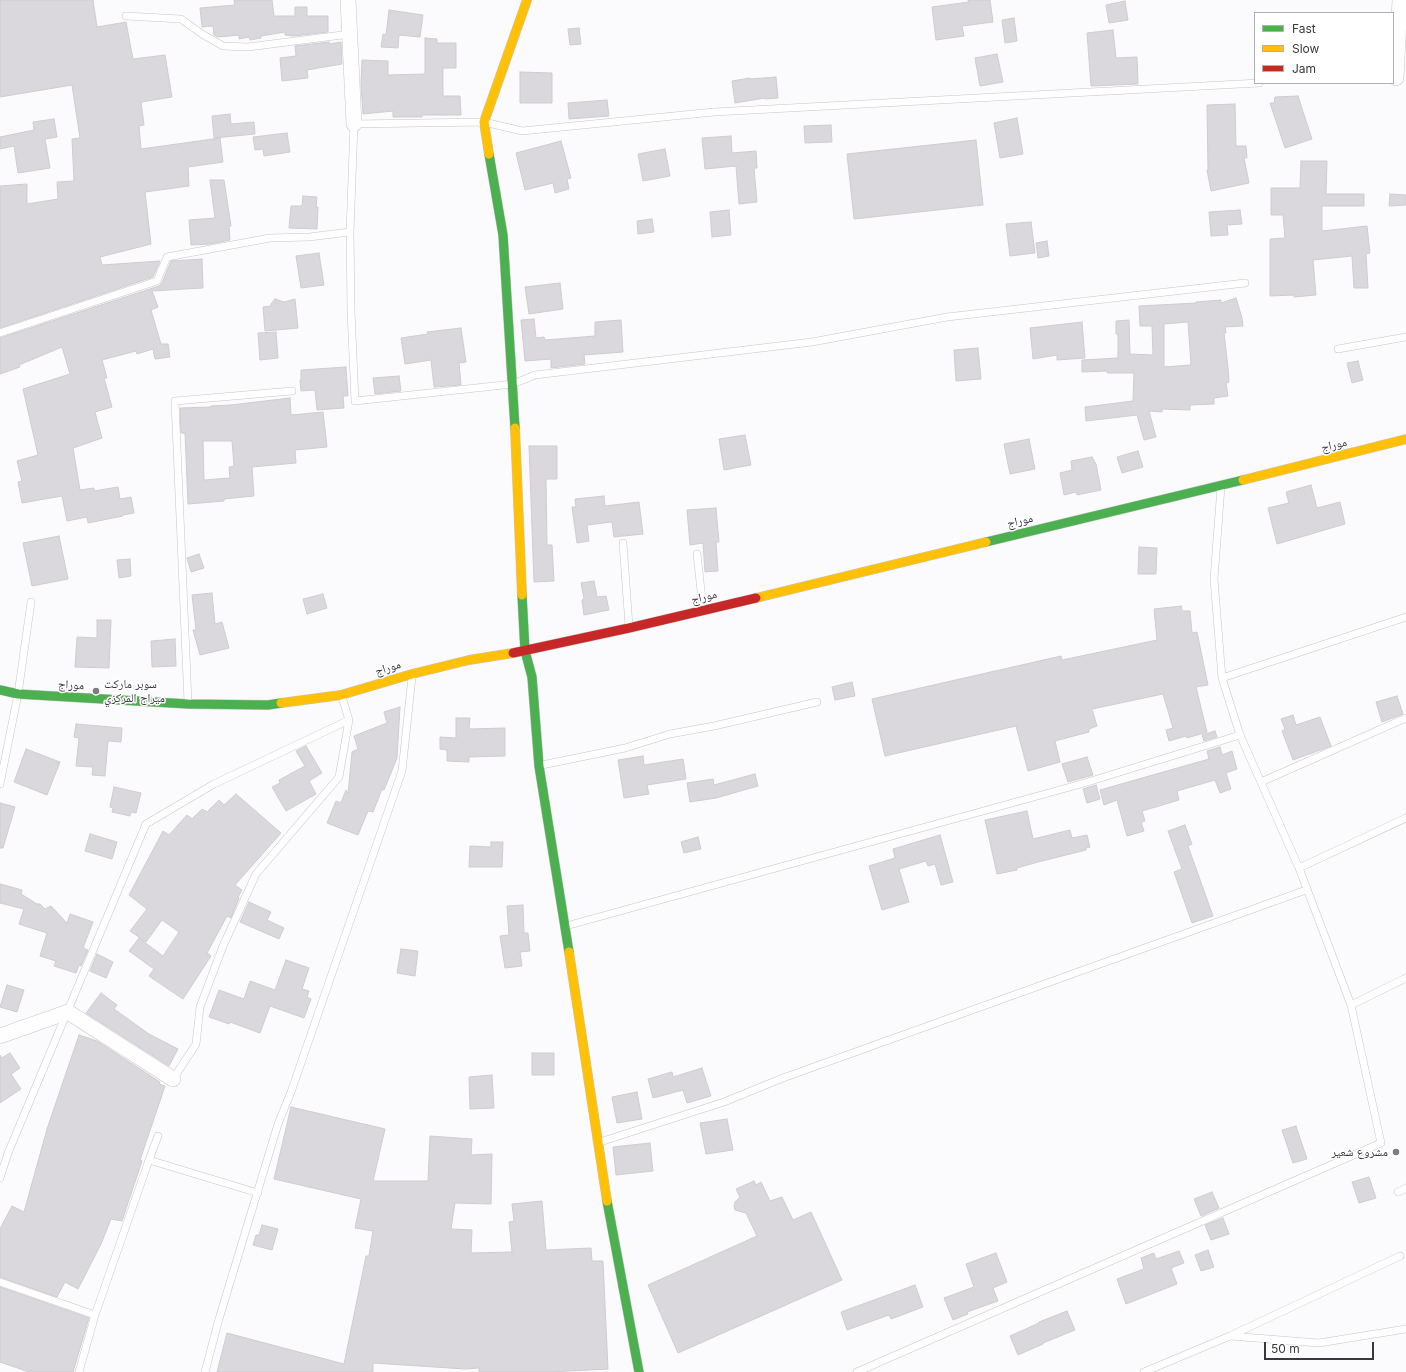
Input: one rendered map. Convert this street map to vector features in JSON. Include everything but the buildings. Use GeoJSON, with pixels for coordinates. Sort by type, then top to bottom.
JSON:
{"type":"FeatureCollection","features":[{"type":"Feature","properties":{"kind":"main road"},"geometry":{"type":"LineString","coordinates":[[527,0],[484,122],[504,235],[513,384],[525,651],[532,677],[539,766],[566,926],[608,1207],[639,1372]]}},
{"type":"Feature","properties":{"kind":"main road","name":"موراج"},"geometry":{"type":"LineString","coordinates":[[0,690],[18,694],[188,704],[268,705],[341,695],[412,674],[469,660],[525,651],[629,628],[703,609],[1221,486],[1406,439]]}},
{"type":"Feature","properties":{"kind":"street"},"geometry":{"type":"LineString","coordinates":[[348,0],[354,124]]}},
{"type":"Feature","properties":{"kind":"street"},"geometry":{"type":"LineString","coordinates":[[1398,78],[1400,0]]}},
{"type":"Feature","properties":{"kind":"street"},"geometry":{"type":"LineString","coordinates":[[0,1036],[68,1012],[173,1079]]}},
{"type":"Feature","properties":{"kind":"lane"},"geometry":{"type":"LineString","coordinates":[[126,16],[181,19],[202,34],[223,46],[248,47],[350,34]]}},
{"type":"Feature","properties":{"kind":"lane"},"geometry":{"type":"LineString","coordinates":[[1245,283],[947,317],[812,342],[535,376],[513,384],[355,402],[351,311],[350,232],[354,124],[484,122],[522,131],[714,112],[1254,83]]}},
{"type":"Feature","properties":{"kind":"lane"},"geometry":{"type":"LineString","coordinates":[[0,333],[157,281],[167,257],[270,238],[309,237],[350,232]]}},
{"type":"Feature","properties":{"kind":"lane"},"geometry":{"type":"LineString","coordinates":[[1338,349],[1406,338]]}},
{"type":"Feature","properties":{"kind":"lane"},"geometry":{"type":"LineString","coordinates":[[188,704],[175,401],[292,391]]}},
{"type":"Feature","properties":{"kind":"lane"},"geometry":{"type":"LineString","coordinates":[[857,1372],[1380,1143],[1352,1005],[1306,890],[1299,868],[1240,735],[1222,678],[1214,579],[1221,486]]}},
{"type":"Feature","properties":{"kind":"lane"},"geometry":{"type":"LineString","coordinates":[[623,543],[629,628]]}},
{"type":"Feature","properties":{"kind":"lane"},"geometry":{"type":"LineString","coordinates":[[697,554],[703,609]]}},
{"type":"Feature","properties":{"kind":"lane"},"geometry":{"type":"LineString","coordinates":[[0,784],[18,694],[31,602]]}},
{"type":"Feature","properties":{"kind":"lane"},"geometry":{"type":"LineString","coordinates":[[1222,678],[1406,617]]}},
{"type":"Feature","properties":{"kind":"lane"},"geometry":{"type":"LineString","coordinates":[[205,1372],[219,1319],[278,1124],[291,1092],[402,770],[412,674]]}},
{"type":"Feature","properties":{"kind":"lane"},"geometry":{"type":"LineString","coordinates":[[173,1079],[196,1044],[200,1007],[223,946],[256,874],[339,778],[349,720],[341,695]]}},
{"type":"Feature","properties":{"kind":"lane"},"geometry":{"type":"LineString","coordinates":[[539,766],[625,748],[670,734],[817,702]]}},
{"type":"Feature","properties":{"kind":"lane"},"geometry":{"type":"LineString","coordinates":[[1261,782],[1406,718]]}},
{"type":"Feature","properties":{"kind":"lane"},"geometry":{"type":"LineString","coordinates":[[0,1178],[8,1153],[146,824],[214,784],[349,720]]}},
{"type":"Feature","properties":{"kind":"lane"},"geometry":{"type":"LineString","coordinates":[[566,926],[1073,786],[1240,735]]}},
{"type":"Feature","properties":{"kind":"lane"},"geometry":{"type":"LineString","coordinates":[[1299,868],[1406,818]]}},
{"type":"Feature","properties":{"kind":"lane"},"geometry":{"type":"LineString","coordinates":[[598,1143],[724,1102],[783,1078],[1306,890]]}},
{"type":"Feature","properties":{"kind":"lane"},"geometry":{"type":"LineString","coordinates":[[1352,1005],[1406,978]]}},
{"type":"Feature","properties":{"kind":"lane"},"geometry":{"type":"LineString","coordinates":[[79,1372],[96,1315],[158,1136]]}},
{"type":"Feature","properties":{"kind":"lane"},"geometry":{"type":"LineString","coordinates":[[149,1160],[258,1193]]}},
{"type":"Feature","properties":{"kind":"lane"},"geometry":{"type":"LineString","coordinates":[[1398,1192],[1406,1188]]}},
{"type":"Feature","properties":{"kind":"lane"},"geometry":{"type":"LineString","coordinates":[[1144,1372],[1230,1336],[1400,1256]]}},
{"type":"Feature","properties":{"kind":"lane"},"geometry":{"type":"LineString","coordinates":[[0,1282],[96,1315]]}},
{"type":"Feature","properties":{"kind":"lane"},"geometry":{"type":"LineString","coordinates":[[1230,1336],[1319,1343],[1406,1329]]}},
{"type":"Feature","properties":{"kind":"traffic: fast"},"geometry":{"type":"LineString","coordinates":[[489,154],[503,235],[515,428]]}},
{"type":"Feature","properties":{"kind":"traffic: fast"},"geometry":{"type":"LineString","coordinates":[[986,542],[1243,480]]}},
{"type":"Feature","properties":{"kind":"traffic: fast"},"geometry":{"type":"LineString","coordinates":[[522,595],[525,651],[532,677],[539,766],[569,952]]}},
{"type":"Feature","properties":{"kind":"traffic: fast"},"geometry":{"type":"LineString","coordinates":[[0,690],[18,694],[188,704],[268,705],[281,703]]}},
{"type":"Feature","properties":{"kind":"traffic: fast"},"geometry":{"type":"LineString","coordinates":[[607,1201],[639,1372]]}},
{"type":"Feature","properties":{"kind":"traffic: slow"},"geometry":{"type":"LineString","coordinates":[[489,154],[484,122],[527,0]]}},
{"type":"Feature","properties":{"kind":"traffic: slow"},"geometry":{"type":"LineString","coordinates":[[515,428],[522,595]]}},
{"type":"Feature","properties":{"kind":"traffic: slow"},"geometry":{"type":"LineString","coordinates":[[1243,480],[1406,439]]}},
{"type":"Feature","properties":{"kind":"traffic: slow"},"geometry":{"type":"LineString","coordinates":[[756,598],[986,542]]}},
{"type":"Feature","properties":{"kind":"traffic: slow"},"geometry":{"type":"LineString","coordinates":[[281,703],[341,695],[412,674],[469,660],[513,653]]}},
{"type":"Feature","properties":{"kind":"traffic: slow"},"geometry":{"type":"LineString","coordinates":[[569,952],[607,1201]]}},
{"type":"Feature","properties":{"kind":"traffic: jam"},"geometry":{"type":"LineString","coordinates":[[513,653],[629,628],[756,598]]}},
{"type":"Feature","properties":{"kind":"place","name":"سوبر ماركت ميراج المركزي"},"geometry":{"type":"Point","coordinates":[96,691]}},
{"type":"Feature","properties":{"kind":"place","name":"مشروع شعير"},"geometry":{"type":"Point","coordinates":[1396,1152]}}]}
